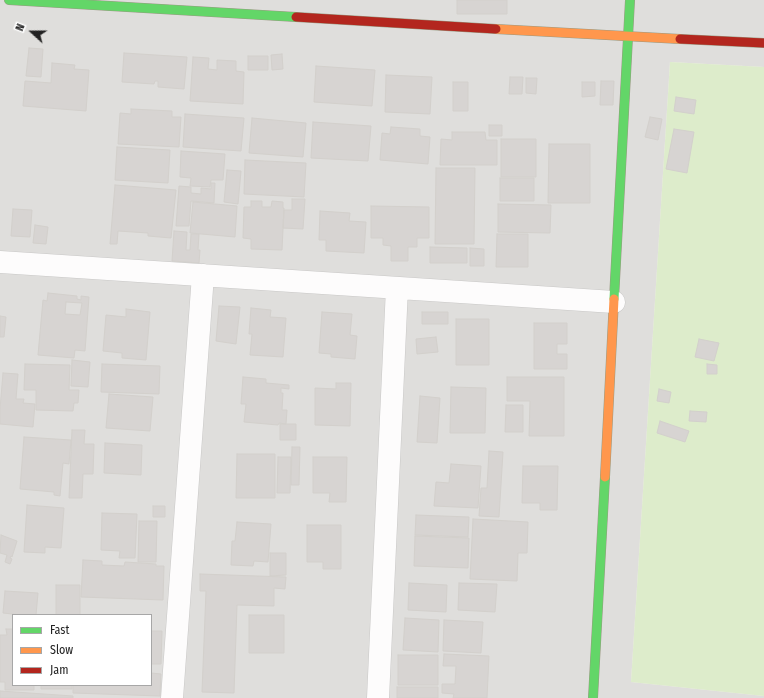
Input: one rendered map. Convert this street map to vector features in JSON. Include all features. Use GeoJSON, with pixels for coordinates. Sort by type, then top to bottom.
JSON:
{"type":"FeatureCollection","features":[{"type":"Feature","properties":{"kind":"street"},"geometry":{"type":"LineString","coordinates":[[9,0],[628,37],[764,43]]}},
{"type":"Feature","properties":{"kind":"street"},"geometry":{"type":"LineString","coordinates":[[593,698],[630,0]]}},
{"type":"Feature","properties":{"kind":"street"},"geometry":{"type":"LineString","coordinates":[[0,262],[614,302]]}},
{"type":"Feature","properties":{"kind":"street"},"geometry":{"type":"LineString","coordinates":[[172,698],[203,275]]}},
{"type":"Feature","properties":{"kind":"street"},"geometry":{"type":"LineString","coordinates":[[378,698],[397,288]]}},
{"type":"Feature","properties":{"kind":"shaded area"},"geometry":{"type":"Polygon","coordinates":[[[0,0],[764,0],[764,67],[670,62],[631,682],[764,696],[764,698],[0,698],[0,0]]]}},
{"type":"Feature","properties":{"kind":"green space"},"geometry":{"type":"Polygon","coordinates":[[[670,62],[764,67],[764,696],[631,682],[670,62]]]}},
{"type":"Feature","properties":{"kind":"building"},"geometry":{"type":"Polygon","coordinates":[[[457,0],[507,0],[507,14],[457,14],[457,0]]]}},
{"type":"Feature","properties":{"kind":"building"},"geometry":{"type":"Polygon","coordinates":[[[29,48],[43,49],[41,77],[26,76],[29,48]]]}},
{"type":"Feature","properties":{"kind":"building"},"geometry":{"type":"Polygon","coordinates":[[[124,53],[187,57],[184,89],[158,87],[158,81],[155,81],[154,84],[122,82],[124,53]]]}},
{"type":"Feature","properties":{"kind":"building"},"geometry":{"type":"Polygon","coordinates":[[[282,54],[283,69],[272,70],[271,55],[282,54]]]}},
{"type":"Feature","properties":{"kind":"building"},"geometry":{"type":"Polygon","coordinates":[[[248,56],[268,56],[268,70],[248,70],[248,56]]]}},
{"type":"Feature","properties":{"kind":"building"},"geometry":{"type":"Polygon","coordinates":[[[193,57],[209,58],[208,69],[217,70],[217,60],[236,61],[236,71],[244,72],[243,104],[190,101],[193,57]]]}},
{"type":"Feature","properties":{"kind":"building"},"geometry":{"type":"Polygon","coordinates":[[[52,63],[75,65],[74,69],[89,70],[86,111],[23,106],[25,81],[51,83],[52,63]]]}},
{"type":"Feature","properties":{"kind":"building"},"geometry":{"type":"Polygon","coordinates":[[[316,66],[375,70],[372,106],[314,102],[316,66]]]}},
{"type":"Feature","properties":{"kind":"building"},"geometry":{"type":"Polygon","coordinates":[[[386,75],[432,77],[430,114],[385,112],[386,75]]]}},
{"type":"Feature","properties":{"kind":"building"},"geometry":{"type":"Polygon","coordinates":[[[510,77],[523,77],[522,94],[509,94],[510,77]]]}},
{"type":"Feature","properties":{"kind":"building"},"geometry":{"type":"Polygon","coordinates":[[[526,78],[537,78],[536,94],[526,93],[526,78]]]}},
{"type":"Feature","properties":{"kind":"building"},"geometry":{"type":"Polygon","coordinates":[[[601,81],[614,81],[613,105],[600,105],[601,81]]]}},
{"type":"Feature","properties":{"kind":"building"},"geometry":{"type":"Polygon","coordinates":[[[453,82],[468,82],[468,111],[453,111],[453,82]]]}},
{"type":"Feature","properties":{"kind":"building"},"geometry":{"type":"Polygon","coordinates":[[[582,82],[595,82],[595,96],[582,97],[582,82]]]}},
{"type":"Feature","properties":{"kind":"building"},"geometry":{"type":"Polygon","coordinates":[[[676,97],[696,100],[694,114],[674,111],[676,97]]]}},
{"type":"Feature","properties":{"kind":"building"},"geometry":{"type":"Polygon","coordinates":[[[131,109],[172,111],[172,117],[181,117],[179,147],[118,144],[120,113],[131,114],[131,109]]]}},
{"type":"Feature","properties":{"kind":"building"},"geometry":{"type":"Polygon","coordinates":[[[185,114],[244,118],[241,151],[183,147],[185,114]]]}},
{"type":"Feature","properties":{"kind":"building"},"geometry":{"type":"Polygon","coordinates":[[[650,117],[662,119],[658,140],[645,137],[650,117]]]}},
{"type":"Feature","properties":{"kind":"building"},"geometry":{"type":"Polygon","coordinates":[[[252,118],[306,123],[303,157],[249,153],[252,118]]]}},
{"type":"Feature","properties":{"kind":"building"},"geometry":{"type":"Polygon","coordinates":[[[313,122],[371,126],[368,161],[311,158],[313,122]]]}},
{"type":"Feature","properties":{"kind":"building"},"geometry":{"type":"Polygon","coordinates":[[[489,125],[502,125],[502,136],[489,136],[489,125]]]}},
{"type":"Feature","properties":{"kind":"building"},"geometry":{"type":"Polygon","coordinates":[[[391,127],[420,129],[420,136],[430,137],[428,164],[380,160],[382,133],[390,134],[391,127]]]}},
{"type":"Feature","properties":{"kind":"building"},"geometry":{"type":"Polygon","coordinates":[[[674,129],[694,132],[687,173],[666,169],[674,129]]]}},
{"type":"Feature","properties":{"kind":"building"},"geometry":{"type":"Polygon","coordinates":[[[452,132],[485,132],[486,140],[497,140],[497,165],[440,165],[441,139],[452,140],[452,132]]]}},
{"type":"Feature","properties":{"kind":"building"},"geometry":{"type":"Polygon","coordinates":[[[501,139],[536,139],[536,177],[501,177],[501,139]]]}},
{"type":"Feature","properties":{"kind":"building"},"geometry":{"type":"Polygon","coordinates":[[[549,144],[590,144],[590,203],[548,203],[549,144]]]}},
{"type":"Feature","properties":{"kind":"building"},"geometry":{"type":"Polygon","coordinates":[[[117,147],[170,150],[168,183],[115,180],[117,147]]]}},
{"type":"Feature","properties":{"kind":"building"},"geometry":{"type":"Polygon","coordinates":[[[181,151],[225,154],[223,180],[211,180],[210,187],[190,186],[191,178],[180,177],[181,151]]]}},
{"type":"Feature","properties":{"kind":"building"},"geometry":{"type":"Polygon","coordinates":[[[245,160],[306,163],[304,197],[244,194],[245,160]]]}},
{"type":"Feature","properties":{"kind":"building"},"geometry":{"type":"Polygon","coordinates":[[[436,168],[475,168],[474,244],[435,244],[436,168]]]}},
{"type":"Feature","properties":{"kind":"building"},"geometry":{"type":"Polygon","coordinates":[[[227,170],[241,171],[238,204],[224,202],[227,170]]]}},
{"type":"Feature","properties":{"kind":"building"},"geometry":{"type":"Polygon","coordinates":[[[500,178],[534,178],[534,201],[500,201],[500,178]]]}},
{"type":"Feature","properties":{"kind":"building"},"geometry":{"type":"Polygon","coordinates":[[[211,183],[215,183],[214,203],[191,201],[189,226],[176,226],[179,186],[191,187],[191,193],[201,194],[201,188],[211,189],[211,183]]]}},
{"type":"Feature","properties":{"kind":"building"},"geometry":{"type":"Polygon","coordinates":[[[115,185],[176,190],[171,238],[148,236],[148,233],[118,231],[117,244],[110,244],[115,185]]]}},
{"type":"Feature","properties":{"kind":"building"},"geometry":{"type":"Polygon","coordinates":[[[292,199],[305,199],[303,229],[283,228],[284,210],[292,210],[292,199]]]}},
{"type":"Feature","properties":{"kind":"building"},"geometry":{"type":"Polygon","coordinates":[[[251,201],[262,201],[262,207],[271,207],[272,201],[283,202],[282,250],[251,249],[251,239],[243,238],[244,207],[251,207],[251,201]]]}},
{"type":"Feature","properties":{"kind":"building"},"geometry":{"type":"Polygon","coordinates":[[[193,202],[237,206],[235,237],[190,233],[193,202]]]}},
{"type":"Feature","properties":{"kind":"building"},"geometry":{"type":"Polygon","coordinates":[[[498,204],[551,205],[550,233],[498,232],[498,204]]]}},
{"type":"Feature","properties":{"kind":"building"},"geometry":{"type":"Polygon","coordinates":[[[371,206],[429,207],[429,238],[417,238],[417,247],[408,247],[408,261],[391,261],[391,246],[383,245],[383,238],[371,238],[371,206]]]}},
{"type":"Feature","properties":{"kind":"building"},"geometry":{"type":"Polygon","coordinates":[[[13,209],[32,210],[30,237],[11,236],[13,209]]]}},
{"type":"Feature","properties":{"kind":"building"},"geometry":{"type":"Polygon","coordinates":[[[320,211],[350,213],[349,221],[366,222],[364,253],[326,251],[326,240],[319,240],[320,211]]]}},
{"type":"Feature","properties":{"kind":"building"},"geometry":{"type":"Polygon","coordinates":[[[35,225],[48,227],[46,244],[33,243],[35,225]]]}},
{"type":"Feature","properties":{"kind":"building"},"geometry":{"type":"Polygon","coordinates":[[[174,231],[187,232],[186,250],[190,250],[191,234],[199,234],[199,263],[172,261],[174,231]]]}},
{"type":"Feature","properties":{"kind":"building"},"geometry":{"type":"Polygon","coordinates":[[[497,234],[528,234],[528,267],[496,267],[497,234]]]}},
{"type":"Feature","properties":{"kind":"building"},"geometry":{"type":"Polygon","coordinates":[[[430,247],[467,248],[467,263],[430,263],[430,247]]]}},
{"type":"Feature","properties":{"kind":"building"},"geometry":{"type":"Polygon","coordinates":[[[470,248],[484,249],[484,266],[470,266],[470,248]]]}},
{"type":"Feature","properties":{"kind":"building"},"geometry":{"type":"Polygon","coordinates":[[[48,293],[77,296],[77,299],[81,300],[81,296],[89,297],[85,351],[75,350],[74,358],[38,355],[43,300],[47,301],[48,293]],[[66,302],[65,314],[80,315],[82,303],[66,302]]]}},
{"type":"Feature","properties":{"kind":"building"},"geometry":{"type":"Polygon","coordinates":[[[219,306],[240,307],[236,344],[216,341],[219,306]]]}},
{"type":"Feature","properties":{"kind":"building"},"geometry":{"type":"Polygon","coordinates":[[[251,308],[271,310],[270,317],[286,318],[283,357],[250,355],[252,334],[249,334],[251,308]]]}},
{"type":"Feature","properties":{"kind":"building"},"geometry":{"type":"Polygon","coordinates":[[[126,309],[150,312],[146,360],[122,358],[122,353],[103,351],[106,315],[126,317],[126,309]]]}},
{"type":"Feature","properties":{"kind":"building"},"geometry":{"type":"Polygon","coordinates":[[[322,312],[352,314],[350,335],[357,336],[355,359],[331,357],[331,354],[319,353],[322,312]]]}},
{"type":"Feature","properties":{"kind":"building"},"geometry":{"type":"Polygon","coordinates":[[[422,312],[448,312],[448,324],[422,324],[422,312]]]}},
{"type":"Feature","properties":{"kind":"building"},"geometry":{"type":"Polygon","coordinates":[[[0,316],[6,317],[4,337],[0,337],[0,316]]]}},
{"type":"Feature","properties":{"kind":"building"},"geometry":{"type":"Polygon","coordinates":[[[456,319],[489,319],[489,365],[456,365],[456,319]]]}},
{"type":"Feature","properties":{"kind":"building"},"geometry":{"type":"Polygon","coordinates":[[[534,323],[567,323],[567,344],[557,344],[557,354],[567,354],[567,369],[534,369],[534,323]]]}},
{"type":"Feature","properties":{"kind":"building"},"geometry":{"type":"Polygon","coordinates":[[[436,337],[438,352],[417,354],[416,339],[436,337]]]}},
{"type":"Feature","properties":{"kind":"building"},"geometry":{"type":"Polygon","coordinates":[[[699,339],[719,343],[714,361],[695,357],[699,339]]]}},
{"type":"Feature","properties":{"kind":"building"},"geometry":{"type":"Polygon","coordinates":[[[72,360],[90,362],[88,387],[71,386],[72,360]]]}},
{"type":"Feature","properties":{"kind":"building"},"geometry":{"type":"Polygon","coordinates":[[[25,364],[70,365],[69,390],[79,390],[78,403],[74,403],[73,411],[36,410],[36,390],[24,390],[25,364]]]}},
{"type":"Feature","properties":{"kind":"building"},"geometry":{"type":"Polygon","coordinates":[[[102,364],[160,366],[159,394],[101,392],[102,364]]]}},
{"type":"Feature","properties":{"kind":"building"},"geometry":{"type":"Polygon","coordinates":[[[707,364],[717,365],[717,374],[707,374],[707,364]]]}},
{"type":"Feature","properties":{"kind":"building"},"geometry":{"type":"Polygon","coordinates":[[[3,373],[18,374],[16,399],[24,399],[23,403],[35,404],[33,427],[0,424],[3,373]]]}},
{"type":"Feature","properties":{"kind":"building"},"geometry":{"type":"Polygon","coordinates":[[[243,377],[266,379],[266,383],[289,385],[289,389],[281,388],[281,393],[283,393],[282,410],[287,410],[286,424],[279,423],[278,425],[244,422],[246,404],[241,404],[243,377]]]}},
{"type":"Feature","properties":{"kind":"building"},"geometry":{"type":"Polygon","coordinates":[[[507,377],[564,377],[564,436],[529,436],[530,401],[507,401],[507,377]]]}},
{"type":"Feature","properties":{"kind":"building"},"geometry":{"type":"Polygon","coordinates":[[[336,383],[351,383],[350,426],[315,425],[315,388],[336,389],[336,383]]]}},
{"type":"Feature","properties":{"kind":"building"},"geometry":{"type":"Polygon","coordinates":[[[451,387],[486,388],[485,433],[450,433],[451,387]]]}},
{"type":"Feature","properties":{"kind":"building"},"geometry":{"type":"Polygon","coordinates":[[[659,389],[671,392],[669,403],[657,401],[659,389]]]}},
{"type":"Feature","properties":{"kind":"building"},"geometry":{"type":"Polygon","coordinates":[[[109,394],[153,397],[150,431],[106,428],[109,394]]]}},
{"type":"Feature","properties":{"kind":"building"},"geometry":{"type":"Polygon","coordinates":[[[420,396],[440,398],[437,443],[417,442],[420,396]]]}},
{"type":"Feature","properties":{"kind":"building"},"geometry":{"type":"Polygon","coordinates":[[[506,405],[523,405],[523,432],[505,432],[506,405]]]}},
{"type":"Feature","properties":{"kind":"building"},"geometry":{"type":"Polygon","coordinates":[[[690,411],[707,412],[706,422],[689,421],[690,411]]]}},
{"type":"Feature","properties":{"kind":"building"},"geometry":{"type":"Polygon","coordinates":[[[660,421],[689,431],[685,442],[657,433],[660,421]]]}},
{"type":"Feature","properties":{"kind":"building"},"geometry":{"type":"Polygon","coordinates":[[[280,424],[296,424],[296,440],[280,440],[280,424]]]}},
{"type":"Feature","properties":{"kind":"building"},"geometry":{"type":"Polygon","coordinates":[[[72,430],[85,430],[84,444],[94,444],[93,474],[83,474],[82,498],[69,498],[72,430]]]}},
{"type":"Feature","properties":{"kind":"building"},"geometry":{"type":"Polygon","coordinates":[[[24,437],[71,440],[69,464],[63,463],[60,496],[54,495],[54,492],[20,489],[24,437]]]}},
{"type":"Feature","properties":{"kind":"building"},"geometry":{"type":"Polygon","coordinates":[[[105,443],[142,445],[141,475],[104,473],[105,443]]]}},
{"type":"Feature","properties":{"kind":"building"},"geometry":{"type":"Polygon","coordinates":[[[292,447],[300,447],[299,485],[291,485],[292,447]]]}},
{"type":"Feature","properties":{"kind":"building"},"geometry":{"type":"Polygon","coordinates":[[[489,451],[503,452],[499,517],[479,516],[481,488],[487,488],[489,451]]]}},
{"type":"Feature","properties":{"kind":"building"},"geometry":{"type":"Polygon","coordinates":[[[237,454],[275,454],[275,498],[236,498],[237,454]]]}},
{"type":"Feature","properties":{"kind":"building"},"geometry":{"type":"Polygon","coordinates":[[[278,457],[291,457],[290,493],[277,493],[278,457]]]}},
{"type":"Feature","properties":{"kind":"building"},"geometry":{"type":"Polygon","coordinates":[[[313,457],[347,457],[346,502],[329,502],[330,493],[313,493],[313,457]]]}},
{"type":"Feature","properties":{"kind":"building"},"geometry":{"type":"Polygon","coordinates":[[[451,464],[481,466],[478,508],[434,506],[436,482],[449,483],[451,464]]]}},
{"type":"Feature","properties":{"kind":"building"},"geometry":{"type":"Polygon","coordinates":[[[523,466],[558,466],[557,510],[540,510],[540,503],[522,503],[523,466]]]}},
{"type":"Feature","properties":{"kind":"building"},"geometry":{"type":"Polygon","coordinates":[[[27,505],[64,508],[61,548],[45,547],[45,553],[24,552],[27,505]]]}},
{"type":"Feature","properties":{"kind":"building"},"geometry":{"type":"Polygon","coordinates":[[[153,506],[165,506],[165,517],[153,517],[153,506]]]}},
{"type":"Feature","properties":{"kind":"building"},"geometry":{"type":"Polygon","coordinates":[[[102,513],[137,514],[135,558],[119,558],[120,551],[101,550],[102,513]]]}},
{"type":"Feature","properties":{"kind":"building"},"geometry":{"type":"Polygon","coordinates":[[[416,515],[469,517],[468,537],[415,535],[416,515]]]}},
{"type":"Feature","properties":{"kind":"building"},"geometry":{"type":"Polygon","coordinates":[[[473,519],[528,522],[527,553],[518,553],[517,581],[470,579],[473,519]]]}},
{"type":"Feature","properties":{"kind":"building"},"geometry":{"type":"Polygon","coordinates":[[[139,521],[157,521],[156,562],[138,562],[139,521]]]}},
{"type":"Feature","properties":{"kind":"building"},"geometry":{"type":"Polygon","coordinates":[[[237,522],[271,524],[268,562],[254,561],[253,566],[231,565],[232,541],[235,541],[237,522]]]}},
{"type":"Feature","properties":{"kind":"building"},"geometry":{"type":"Polygon","coordinates":[[[307,525],[341,525],[341,569],[323,569],[323,562],[307,562],[307,525]]]}},
{"type":"Feature","properties":{"kind":"building"},"geometry":{"type":"Polygon","coordinates":[[[1,535],[17,541],[12,557],[11,556],[10,558],[12,559],[10,564],[5,562],[7,555],[0,553],[1,535]]]}},
{"type":"Feature","properties":{"kind":"building"},"geometry":{"type":"Polygon","coordinates":[[[415,536],[469,538],[468,568],[414,566],[415,536]]]}},
{"type":"Feature","properties":{"kind":"building"},"geometry":{"type":"Polygon","coordinates":[[[270,553],[286,553],[286,575],[270,576],[270,553]]]}},
{"type":"Feature","properties":{"kind":"building"},"geometry":{"type":"Polygon","coordinates":[[[83,560],[102,561],[102,565],[124,566],[125,562],[164,566],[163,600],[81,597],[83,560]]]}},
{"type":"Feature","properties":{"kind":"building"},"geometry":{"type":"Polygon","coordinates":[[[200,574],[286,577],[285,589],[274,588],[274,606],[237,605],[234,693],[202,692],[206,591],[200,591],[200,574]]]}},
{"type":"Feature","properties":{"kind":"building"},"geometry":{"type":"Polygon","coordinates":[[[409,583],[447,585],[446,612],[408,610],[409,583]]]}},
{"type":"Feature","properties":{"kind":"building"},"geometry":{"type":"Polygon","coordinates":[[[459,583],[497,584],[495,612],[458,610],[459,583]]]}},
{"type":"Feature","properties":{"kind":"building"},"geometry":{"type":"Polygon","coordinates":[[[56,585],[80,585],[80,614],[56,614],[56,585]]]}},
{"type":"Feature","properties":{"kind":"building"},"geometry":{"type":"Polygon","coordinates":[[[5,591],[38,593],[36,614],[3,613],[5,591]]]}},
{"type":"Feature","properties":{"kind":"building"},"geometry":{"type":"Polygon","coordinates":[[[249,615],[284,615],[284,653],[249,653],[249,615]]]}},
{"type":"Feature","properties":{"kind":"building"},"geometry":{"type":"Polygon","coordinates":[[[405,618],[439,620],[438,652],[403,650],[405,618]]]}},
{"type":"Feature","properties":{"kind":"building"},"geometry":{"type":"Polygon","coordinates":[[[444,620],[483,622],[481,653],[443,651],[444,620]]]}},
{"type":"Feature","properties":{"kind":"building"},"geometry":{"type":"Polygon","coordinates":[[[6,629],[12,629],[12,686],[34,686],[34,690],[5,690],[5,682],[0,682],[0,635],[7,635],[6,629]]]}},
{"type":"Feature","properties":{"kind":"building"},"geometry":{"type":"Polygon","coordinates":[[[152,631],[162,631],[161,664],[152,664],[152,631]]]}},
{"type":"Feature","properties":{"kind":"building"},"geometry":{"type":"Polygon","coordinates":[[[444,654],[489,656],[487,698],[453,698],[454,694],[442,693],[442,684],[455,684],[456,666],[443,666],[444,654]]]}},
{"type":"Feature","properties":{"kind":"building"},"geometry":{"type":"Polygon","coordinates":[[[398,655],[438,655],[438,685],[398,685],[398,655]]]}},
{"type":"Feature","properties":{"kind":"building"},"geometry":{"type":"Polygon","coordinates":[[[152,673],[161,674],[160,696],[73,693],[73,686],[152,686],[152,673]]]}},
{"type":"Feature","properties":{"kind":"building"},"geometry":{"type":"Polygon","coordinates":[[[41,686],[72,686],[72,689],[41,689],[41,686]]]}},
{"type":"Feature","properties":{"kind":"building"},"geometry":{"type":"Polygon","coordinates":[[[397,687],[438,687],[438,698],[397,698],[397,687]]]}},
{"type":"Feature","properties":{"kind":"building"},"geometry":{"type":"Polygon","coordinates":[[[0,691],[73,696],[73,698],[0,698],[0,691]]]}},
{"type":"Feature","properties":{"kind":"traffic: fast"},"geometry":{"type":"LineString","coordinates":[[9,0],[296,17]]}},
{"type":"Feature","properties":{"kind":"traffic: fast"},"geometry":{"type":"LineString","coordinates":[[614,299],[630,0]]}},
{"type":"Feature","properties":{"kind":"traffic: fast"},"geometry":{"type":"LineString","coordinates":[[593,698],[605,477]]}},
{"type":"Feature","properties":{"kind":"traffic: slow"},"geometry":{"type":"LineString","coordinates":[[496,29],[680,39]]}},
{"type":"Feature","properties":{"kind":"traffic: slow"},"geometry":{"type":"LineString","coordinates":[[605,477],[614,299]]}},
{"type":"Feature","properties":{"kind":"traffic: jam"},"geometry":{"type":"LineString","coordinates":[[296,17],[496,29]]}},
{"type":"Feature","properties":{"kind":"traffic: jam"},"geometry":{"type":"LineString","coordinates":[[680,39],[764,43]]}}]}
